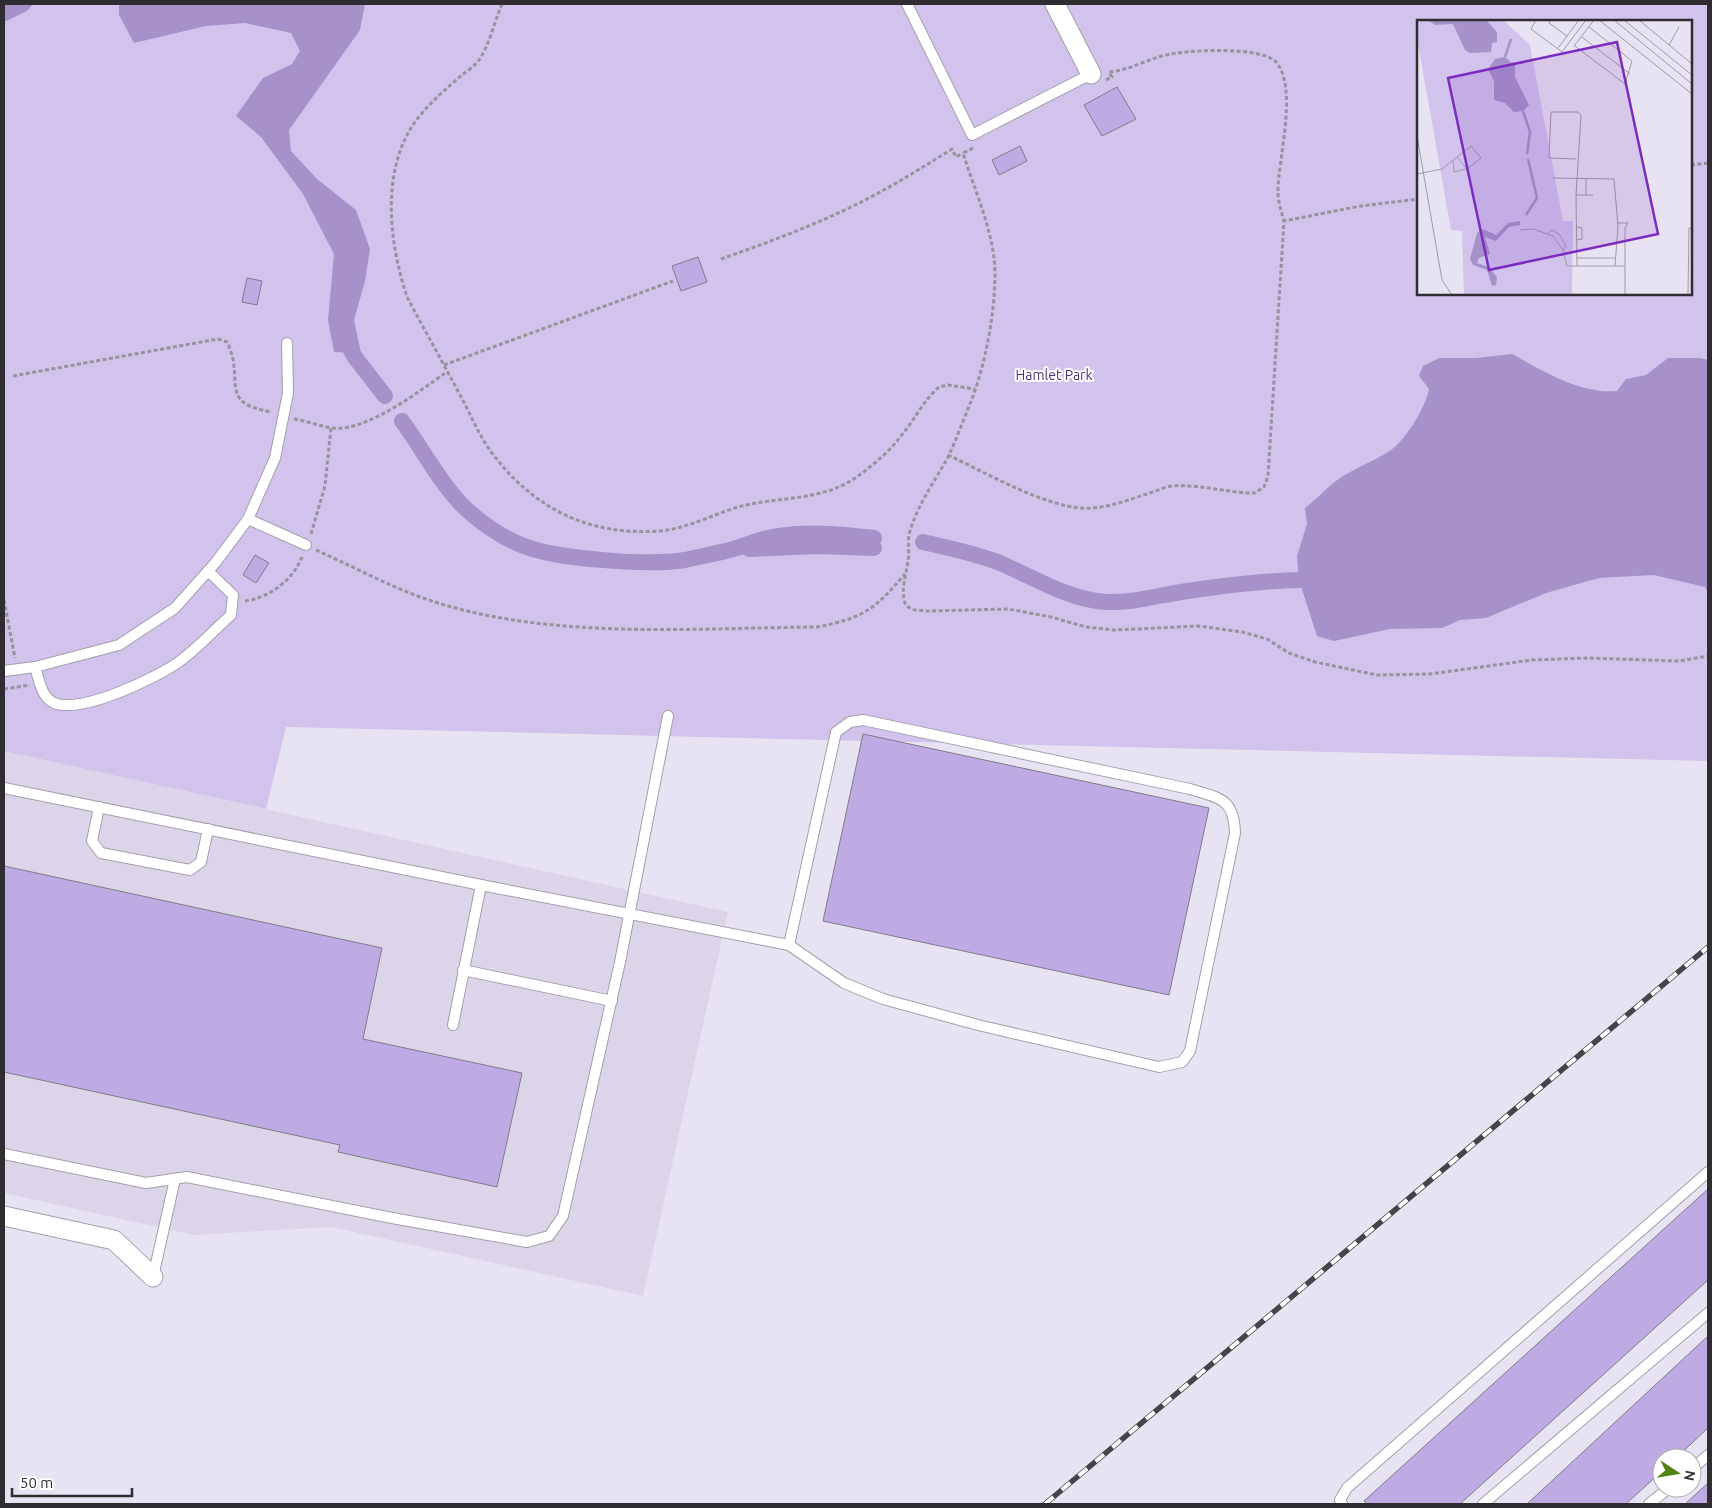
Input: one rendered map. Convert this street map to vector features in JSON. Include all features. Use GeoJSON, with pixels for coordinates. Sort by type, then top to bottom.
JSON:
{"type":"FeatureCollection","features":[{"type":"Feature","properties":{"kind":"street"},"geometry":{"type":"LineString","coordinates":[[1055,4],[1097,78]]}},
{"type":"Feature","properties":{"kind":"street"},"geometry":{"type":"LineString","coordinates":[[4,1216],[114,1240],[153,1277]]}},
{"type":"Feature","properties":{"kind":"lane"},"geometry":{"type":"LineString","coordinates":[[907,4],[972,135],[1097,78]]}},
{"type":"Feature","properties":{"kind":"lane"},"geometry":{"type":"LineString","coordinates":[[4,672],[35,667],[119,644],[175,608],[208,571],[248,519],[275,458],[288,393],[286,343]]}},
{"type":"Feature","properties":{"kind":"lane"},"geometry":{"type":"LineString","coordinates":[[248,519],[306,545]]}},
{"type":"Feature","properties":{"kind":"lane"},"geometry":{"type":"LineString","coordinates":[[35,667],[42,691],[53,703],[71,706],[114,695],[179,662],[231,615],[233,595],[208,571]]}},
{"type":"Feature","properties":{"kind":"lane"},"geometry":{"type":"LineString","coordinates":[[4,1154],[146,1183],[187,1177],[392,1218],[527,1242],[549,1236],[563,1216],[612,1001],[668,716]]}},
{"type":"Feature","properties":{"kind":"lane"},"geometry":{"type":"LineString","coordinates":[[4,788],[630,915],[789,945],[844,983],[883,999],[978,1025],[1159,1067],[1182,1062],[1190,1051],[1235,833],[1235,817],[1222,799],[1190,789],[863,720],[850,722],[836,732],[789,945]]}},
{"type":"Feature","properties":{"kind":"lane"},"geometry":{"type":"LineString","coordinates":[[99,807],[92,841],[100,853],[190,870],[201,862],[208,829]]}},
{"type":"Feature","properties":{"kind":"lane"},"geometry":{"type":"LineString","coordinates":[[453,1025],[480,884]]}},
{"type":"Feature","properties":{"kind":"lane"},"geometry":{"type":"LineString","coordinates":[[463,970],[612,1001]]}},
{"type":"Feature","properties":{"kind":"lane"},"geometry":{"type":"LineString","coordinates":[[1342,1504],[1340,1500],[1347,1488],[1708,1172]]}},
{"type":"Feature","properties":{"kind":"lane"},"geometry":{"type":"LineString","coordinates":[[153,1277],[175,1179]]}},
{"type":"Feature","properties":{"kind":"lane"},"geometry":{"type":"LineString","coordinates":[[1482,1504],[1708,1313]]}},
{"type":"Feature","properties":{"kind":"path"},"geometry":{"type":"LineString","coordinates":[[502,4],[478,61],[422,113],[404,138],[396,163],[392,202],[393,237],[398,271],[407,297],[447,372],[491,452],[532,494],[552,509],[575,520],[613,530],[641,531],[660,531],[680,527],[747,505],[811,496],[856,478],[881,457],[903,434],[932,393],[939,387],[957,386],[975,389]]}},
{"type":"Feature","properties":{"kind":"path"},"geometry":{"type":"LineString","coordinates":[[948,456],[1024,490],[1072,507],[1110,506],[1169,486],[1189,486],[1255,493],[1264,487],[1268,476],[1284,221],[1278,192],[1287,97],[1284,76],[1274,61],[1260,55],[1232,51],[1177,52],[1153,58],[1126,71],[1109,72],[1112,77],[1097,78]]}},
{"type":"Feature","properties":{"kind":"path"},"geometry":{"type":"LineString","coordinates":[[721,259],[788,236],[850,208],[952,149],[956,157],[980,144]]}},
{"type":"Feature","properties":{"kind":"path"},"geometry":{"type":"LineString","coordinates":[[963,153],[994,259],[995,279],[990,325],[975,389],[948,456],[931,484],[910,532],[903,598],[906,606],[915,610],[1008,609],[1051,617],[1086,628],[1114,630],[1199,626],[1242,632],[1267,639],[1289,653],[1306,659],[1339,668],[1377,675],[1430,674],[1532,660],[1587,658],[1678,661],[1708,656]]}},
{"type":"Feature","properties":{"kind":"path"},"geometry":{"type":"LineString","coordinates":[[1692,165],[1708,163]]}},
{"type":"Feature","properties":{"kind":"path"},"geometry":{"type":"LineString","coordinates":[[1284,221],[1360,206],[1417,199]]}},
{"type":"Feature","properties":{"kind":"path"},"geometry":{"type":"LineString","coordinates":[[444,365],[673,281]]}},
{"type":"Feature","properties":{"kind":"path"},"geometry":{"type":"LineString","coordinates":[[13,376],[218,339],[227,342],[233,354],[237,397],[244,405],[257,410]]}},
{"type":"Feature","properties":{"kind":"path"},"geometry":{"type":"LineString","coordinates":[[311,421],[331,428],[344,428],[382,415],[447,372]]}},
{"type":"Feature","properties":{"kind":"path"},"geometry":{"type":"LineString","coordinates":[[306,545],[420,597],[494,616],[561,627],[818,628],[852,620],[881,602],[906,574]]}},
{"type":"Feature","properties":{"kind":"path"},"geometry":{"type":"LineString","coordinates":[[4,600],[14,656]]}},
{"type":"Feature","properties":{"kind":"path"},"geometry":{"type":"LineString","coordinates":[[4,690],[40,684]]}},
{"type":"Feature","properties":{"kind":"shaded area"},"geometry":{"type":"Polygon","coordinates":[[[4,4],[33,4],[27,11],[4,22],[4,4]]]}},
{"type":"Feature","properties":{"kind":"shaded area"},"geometry":{"type":"Polygon","coordinates":[[[119,4],[365,4],[360,30],[289,130],[291,151],[317,179],[356,210],[370,249],[365,281],[354,320],[361,353],[334,352],[328,320],[334,254],[303,194],[261,137],[236,116],[263,78],[292,64],[300,51],[291,33],[245,23],[206,26],[134,43],[119,15],[119,4]]]}},
{"type":"Feature","properties":{"kind":"shaded area"},"geometry":{"type":"Polygon","coordinates":[[[1512,354],[1562,380],[1589,389],[1603,391],[1617,391],[1626,379],[1646,375],[1668,358],[1700,358],[1708,360],[1708,593],[1705,587],[1654,575],[1599,578],[1546,593],[1486,618],[1460,620],[1442,628],[1390,629],[1334,641],[1317,636],[1299,580],[1297,556],[1307,524],[1305,508],[1340,478],[1388,452],[1401,441],[1413,424],[1427,397],[1429,389],[1419,376],[1423,366],[1439,358],[1476,358],[1512,354]]]}},
{"type":"Feature","properties":{"kind":"shaded area"},"geometry":{"type":"Polygon","coordinates":[[[4,751],[728,912],[643,1296],[331,1227],[193,1235],[4,1193],[4,751]]]}},
{"type":"Feature","properties":{"kind":"green space","name":"Hamlet Park"},"geometry":{"type":"Polygon","coordinates":[[[4,4],[1708,4],[1708,761],[286,727],[266,809],[4,751],[4,4]]]}},
{"type":"Feature","properties":{"kind":"building"},"geometry":{"type":"Polygon","coordinates":[[[1117,87],[1136,119],[1102,136],[1084,105],[1117,87]]]}},
{"type":"Feature","properties":{"kind":"building"},"geometry":{"type":"Polygon","coordinates":[[[1020,146],[1027,161],[999,175],[992,160],[1020,146]]]}},
{"type":"Feature","properties":{"kind":"building"},"geometry":{"type":"Polygon","coordinates":[[[698,257],[707,282],[681,291],[672,266],[698,257]]]}},
{"type":"Feature","properties":{"kind":"building"},"geometry":{"type":"Polygon","coordinates":[[[247,278],[262,281],[257,305],[242,302],[247,278]]]}},
{"type":"Feature","properties":{"kind":"building"},"geometry":{"type":"Polygon","coordinates":[[[255,555],[269,563],[256,583],[243,575],[255,555]]]}},
{"type":"Feature","properties":{"kind":"building"},"geometry":{"type":"Polygon","coordinates":[[[863,734],[1209,808],[1169,995],[823,921],[863,734]]]}},
{"type":"Feature","properties":{"kind":"building"},"geometry":{"type":"Polygon","coordinates":[[[4,866],[382,948],[363,1039],[522,1073],[497,1187],[338,1152],[340,1145],[4,1072],[4,866]]]}},
{"type":"Feature","properties":{"kind":"building"},"geometry":{"type":"Polygon","coordinates":[[[1708,1189],[1708,1280],[1460,1504],[1367,1504],[1364,1501],[1708,1189]]]}},
{"type":"Feature","properties":{"kind":"building"},"geometry":{"type":"Polygon","coordinates":[[[1708,1336],[1708,1428],[1687,1448],[1652,1448],[1652,1480],[1626,1504],[1527,1504],[1708,1336]]]}},
{"type":"Feature","properties":{"kind":"building"},"geometry":{"type":"Polygon","coordinates":[[[1708,1483],[1708,1504],[1685,1504],[1692,1498],[1702,1498],[1702,1488],[1708,1483]]]}},
{"type":"Feature","properties":{"kind":"waterway"},"geometry":{"type":"LineString","coordinates":[[345,339],[354,356],[385,396]]}},
{"type":"Feature","properties":{"kind":"waterway"},"geometry":{"type":"LineString","coordinates":[[402,421],[445,485],[461,504],[483,523],[507,538],[539,551],[580,558],[628,562],[670,562],[718,553],[764,539],[786,535],[824,534],[874,538]]}},
{"type":"Feature","properties":{"kind":"waterway"},"geometry":{"type":"LineString","coordinates":[[923,542],[991,559],[1078,597],[1106,602],[1135,600],[1240,584],[1299,580]]}},
{"type":"Feature","properties":{"kind":"waterway"},"geometry":{"type":"LineString","coordinates":[[749,549],[816,546],[874,548]]}},
{"type":"Feature","properties":{"kind":"railway"},"geometry":{"type":"LineString","coordinates":[[1045,1504],[1708,947]]}}]}
